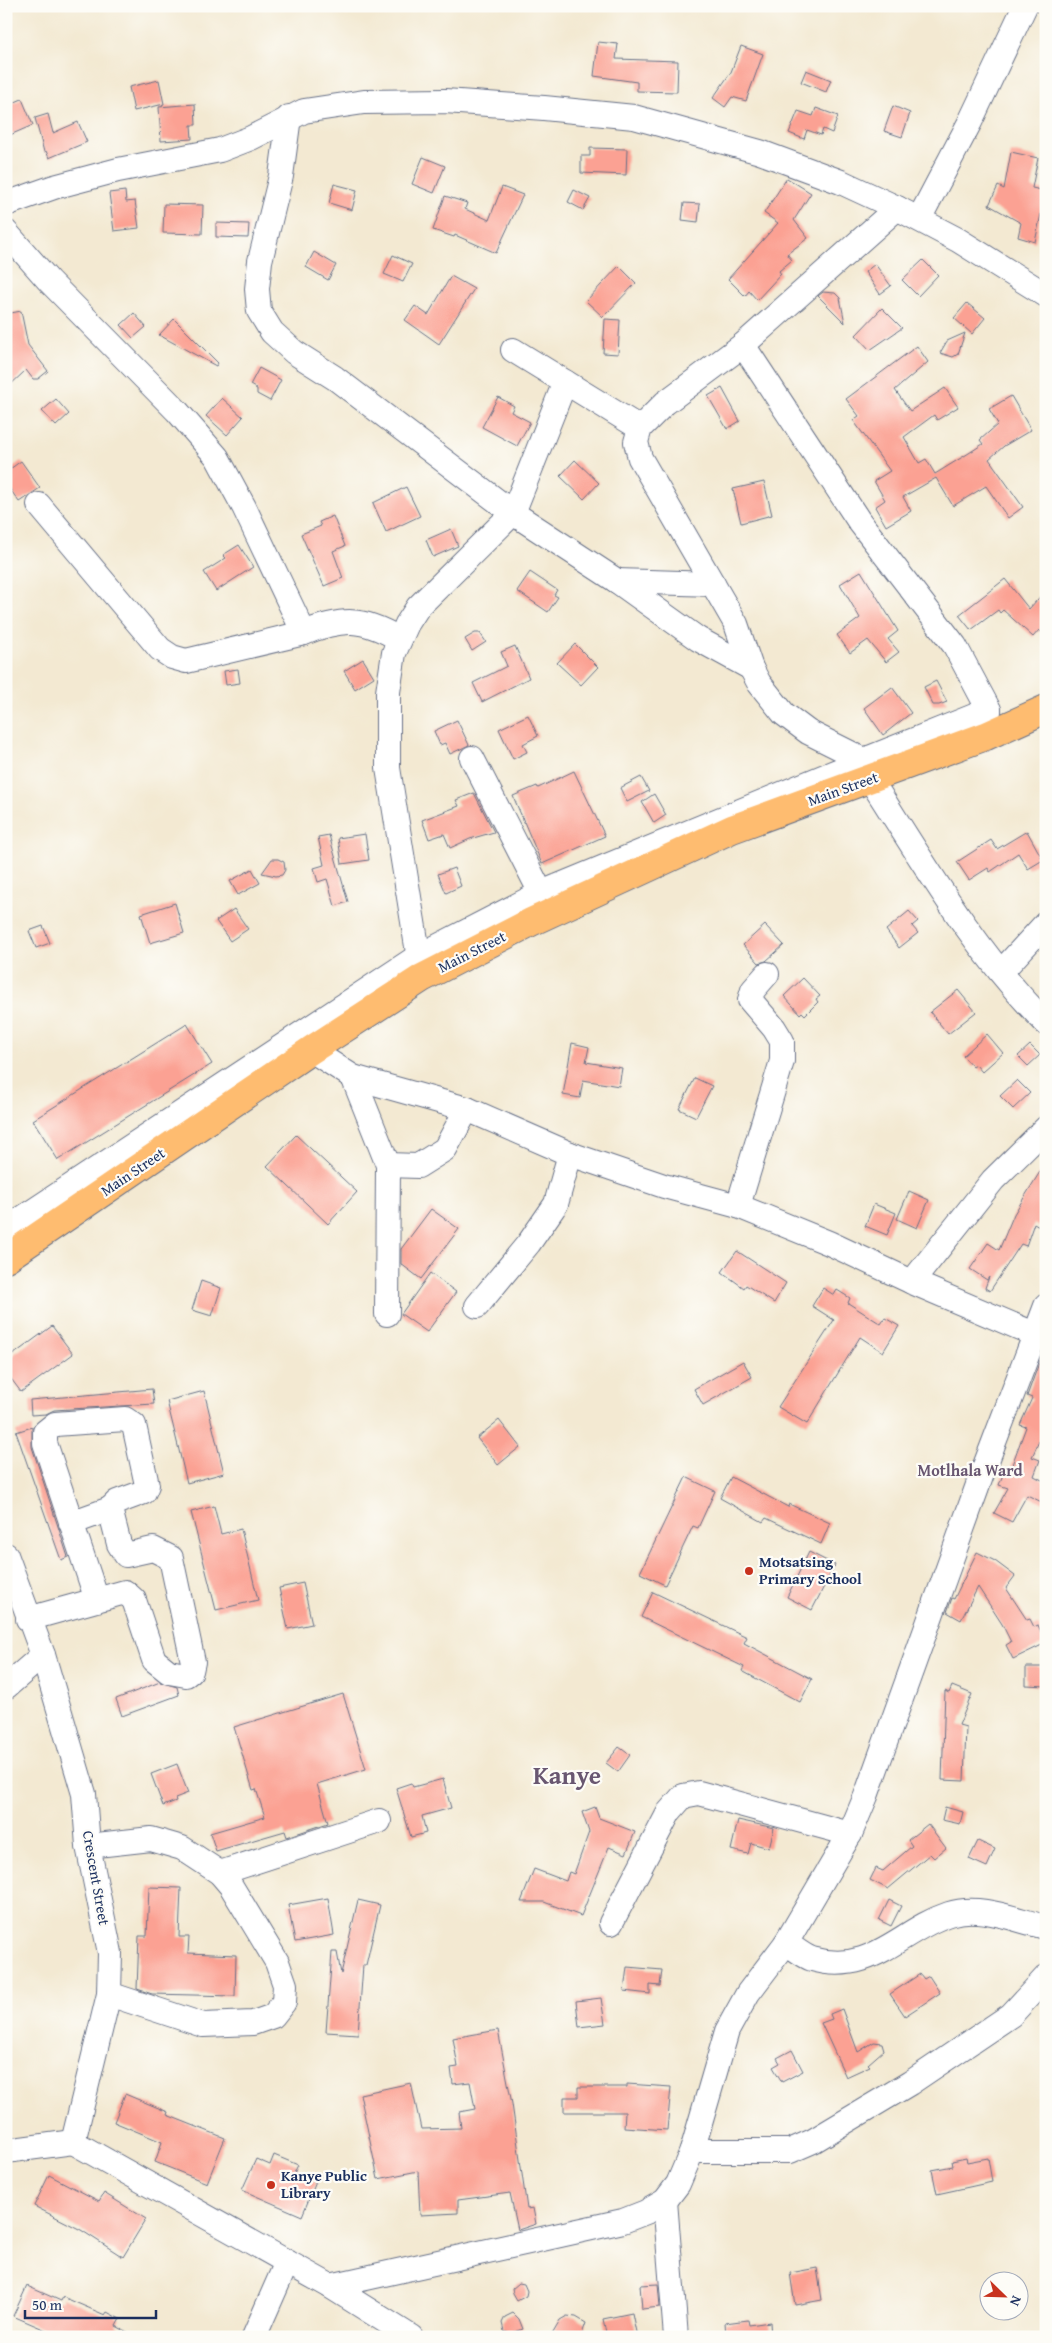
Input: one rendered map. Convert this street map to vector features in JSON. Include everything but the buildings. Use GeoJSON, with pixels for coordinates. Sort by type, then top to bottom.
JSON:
{"type":"FeatureCollection","features":[{"type":"Feature","properties":{"kind":"highway","name":"Main Street"},"geometry":{"type":"LineString","coordinates":[[6,1258],[311,1050],[420,967],[530,922],[867,769],[896,768],[988,723],[1046,709]]}},
{"type":"Feature","properties":{"kind":"highway","name":"Main Street"},"geometry":{"type":"LineString","coordinates":[[988,723],[1046,721]]}},
{"type":"Feature","properties":{"kind":"street"},"geometry":{"type":"LineString","coordinates":[[918,219],[970,122],[1025,6]]}},
{"type":"Feature","properties":{"kind":"street"},"geometry":{"type":"LineString","coordinates":[[6,204],[54,187],[118,170],[220,150],[251,138],[304,111],[364,102],[445,101],[544,108],[634,117],[760,152],[841,182],[958,240],[1046,295]]}},
{"type":"Feature","properties":{"kind":"street"},"geometry":{"type":"LineString","coordinates":[[289,117],[281,176],[260,261],[257,289],[260,311],[272,332],[294,352],[335,378],[513,513],[617,581],[698,639],[751,668]]}},
{"type":"Feature","properties":{"kind":"street"},"geometry":{"type":"LineString","coordinates":[[896,208],[744,345],[665,403],[640,428],[636,442],[640,458],[736,624],[751,668],[759,683],[784,714],[808,732],[867,769],[940,887],[1001,972],[1026,1003],[1046,1023]]}},
{"type":"Feature","properties":{"kind":"street"},"geometry":{"type":"LineString","coordinates":[[6,232],[49,281],[177,411],[217,458],[244,507],[304,633]]}},
{"type":"Feature","properties":{"kind":"street"},"geometry":{"type":"LineString","coordinates":[[6,1229],[420,967],[541,893],[988,723],[955,646],[859,521],[744,345]]}},
{"type":"Feature","properties":{"kind":"street"},"geometry":{"type":"LineString","coordinates":[[513,350],[640,428]]}},
{"type":"Feature","properties":{"kind":"street"},"geometry":{"type":"LineString","coordinates":[[420,967],[388,768],[388,692],[394,653],[399,639],[418,607],[513,513],[565,382]]}},
{"type":"Feature","properties":{"kind":"street"},"geometry":{"type":"LineString","coordinates":[[39,505],[160,649],[172,657],[186,661],[304,633],[325,624],[351,620],[377,628],[399,639]]}},
{"type":"Feature","properties":{"kind":"street"},"geometry":{"type":"LineString","coordinates":[[617,581],[713,584]]}},
{"type":"Feature","properties":{"kind":"street"},"geometry":{"type":"LineString","coordinates":[[472,758],[541,893]]}},
{"type":"Feature","properties":{"kind":"street"},"geometry":{"type":"LineString","coordinates":[[1001,972],[1046,924]]}},
{"type":"Feature","properties":{"kind":"street"},"geometry":{"type":"LineString","coordinates":[[738,1206],[782,1061],[782,1041],[774,1028],[750,1000],[754,990],[767,974]]}},
{"type":"Feature","properties":{"kind":"street"},"geometry":{"type":"LineString","coordinates":[[311,1050],[353,1077],[467,1109],[570,1154],[664,1186],[738,1206],[829,1243],[912,1282],[1040,1337]]}},
{"type":"Feature","properties":{"kind":"street"},"geometry":{"type":"LineString","coordinates":[[353,1077],[388,1166],[387,1314]]}},
{"type":"Feature","properties":{"kind":"street"},"geometry":{"type":"LineString","coordinates":[[388,1166],[418,1166],[445,1149],[467,1109]]}},
{"type":"Feature","properties":{"kind":"street"},"geometry":{"type":"LineString","coordinates":[[912,1282],[993,1180],[1046,1128]]}},
{"type":"Feature","properties":{"kind":"street"},"geometry":{"type":"LineString","coordinates":[[477,1306],[529,1242],[556,1204],[570,1154]]}},
{"type":"Feature","properties":{"kind":"street"},"geometry":{"type":"LineString","coordinates":[[330,2286],[624,2221],[646,2212],[665,2201],[678,2184],[692,2150],[727,2031],[748,1993],[786,1943],[850,1834],[866,1796],[983,1471],[1040,1337],[1046,1306]]}},
{"type":"Feature","properties":{"kind":"street"},"geometry":{"type":"LineString","coordinates":[[71,1524],[110,1509],[117,1502],[144,1492],[147,1485],[134,1424],[125,1419],[55,1424],[45,1432],[45,1443],[71,1524],[97,1600]]}},
{"type":"Feature","properties":{"kind":"street"},"geometry":{"type":"LineString","coordinates":[[28,1619],[125,1592],[134,1600],[154,1660],[169,1672],[186,1675],[192,1671],[193,1662],[171,1558],[153,1549],[126,1555],[119,1544],[110,1509]]}},
{"type":"Feature","properties":{"kind":"street","name":"Crescent Street"},"geometry":{"type":"LineString","coordinates":[[6,1555],[28,1619],[43,1655],[84,1794],[88,1846],[110,1953],[109,1994],[73,2142]]}},
{"type":"Feature","properties":{"kind":"street"},"geometry":{"type":"LineString","coordinates":[[6,1687],[43,1655]]}},
{"type":"Feature","properties":{"kind":"street"},"geometry":{"type":"LineString","coordinates":[[610,1922],[669,1812],[683,1796],[700,1793],[850,1834]]}},
{"type":"Feature","properties":{"kind":"street"},"geometry":{"type":"LineString","coordinates":[[220,1873],[379,1820]]}},
{"type":"Feature","properties":{"kind":"street"},"geometry":{"type":"LineString","coordinates":[[88,1846],[151,1840],[182,1848],[220,1873],[231,1886],[277,1962],[285,1985],[284,2002],[273,2016],[253,2023],[204,2025],[109,1994]]}},
{"type":"Feature","properties":{"kind":"street"},"geometry":{"type":"LineString","coordinates":[[786,1943],[810,1959],[847,1964],[879,1952],[950,1914],[988,1911],[1046,1927]]}},
{"type":"Feature","properties":{"kind":"street"},"geometry":{"type":"LineString","coordinates":[[692,2150],[790,2151],[813,2142],[910,2083],[1011,2015],[1046,1977]]}},
{"type":"Feature","properties":{"kind":"street"},"geometry":{"type":"LineString","coordinates":[[6,2151],[73,2142],[330,2286],[412,2337]]}},
{"type":"Feature","properties":{"kind":"street"},"geometry":{"type":"LineString","coordinates":[[665,2201],[676,2337]]}},
{"type":"Feature","properties":{"kind":"street"},"geometry":{"type":"LineString","coordinates":[[254,2337],[286,2262]]}},
{"type":"Feature","properties":{"kind":"place","name":"Motsatsing Primary School"},"geometry":{"type":"Point","coordinates":[749,1571]}},
{"type":"Feature","properties":{"kind":"place","name":"Kanye Public Library"},"geometry":{"type":"Point","coordinates":[271,2185]}},
{"type":"Feature","properties":{"kind":"district","name":"Motlhala Ward"},"geometry":{"type":"Point","coordinates":[970,1470]}},
{"type":"Feature","properties":{"kind":"district","name":"Kanye"},"geometry":{"type":"Point","coordinates":[567,1775]}}]}
